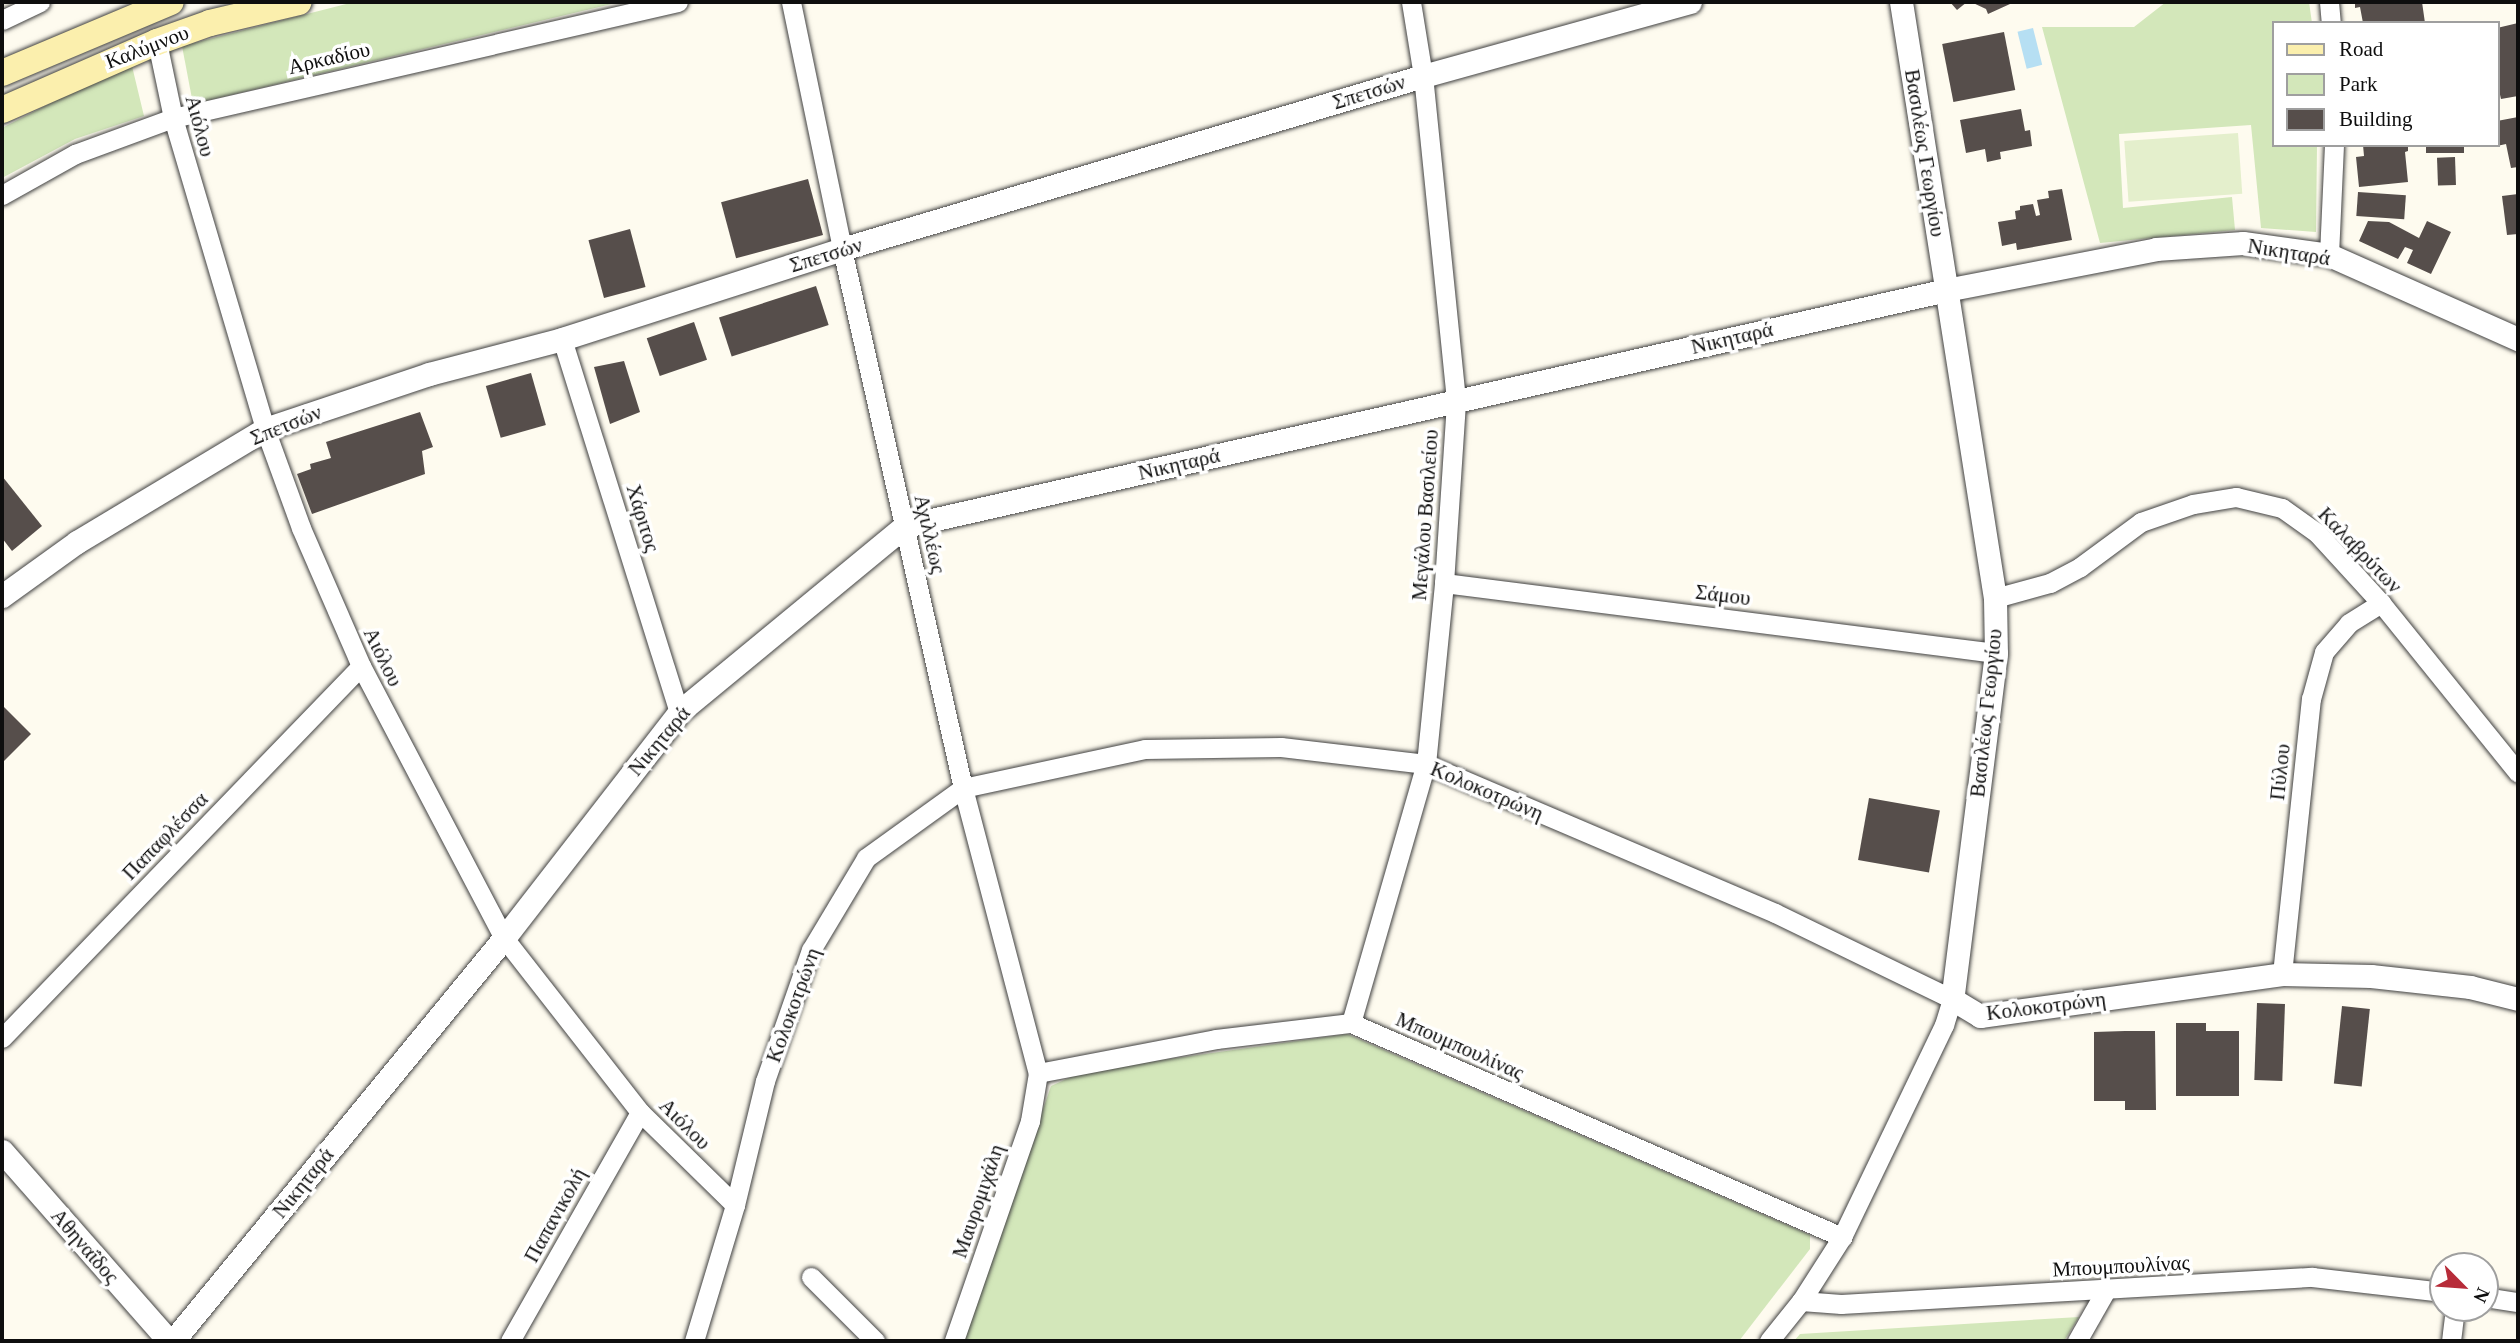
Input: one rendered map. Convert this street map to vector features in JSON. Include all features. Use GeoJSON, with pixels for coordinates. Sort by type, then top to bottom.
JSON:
{"type":"FeatureCollection","features":[{"type":"Feature","properties":{"kind":"main road","name":"Καλύμνου"},"geometry":{"type":"LineString","coordinates":[[2,73],[168,2]]}},
{"type":"Feature","properties":{"kind":"main road","name":"Καλύμνου"},"geometry":{"type":"LineString","coordinates":[[2,110],[157,42],[210,23],[299,2]]}},
{"type":"Feature","properties":{"kind":"street"},"geometry":{"type":"LineString","coordinates":[[2,20],[40,2]]}},
{"type":"Feature","properties":{"kind":"street","name":"Αρκαδίου"},"geometry":{"type":"LineString","coordinates":[[2,195],[75,154],[173,118],[678,2]]}},
{"type":"Feature","properties":{"kind":"street","name":"Αχιλλέως"},"geometry":{"type":"LineString","coordinates":[[791,2],[842,249],[963,788],[1038,1073]]}},
{"type":"Feature","properties":{"kind":"street","name":"Μεγάλου Βασιλείου"},"geometry":{"type":"LineString","coordinates":[[1351,1023],[1426,764],[1444,583],[1456,400],[1423,76],[1411,2]]}},
{"type":"Feature","properties":{"kind":"street","name":"Σπετσών"},"geometry":{"type":"LineString","coordinates":[[2,596],[77,542],[265,429],[429,374],[562,339],[842,249],[1423,76],[1690,2]]}},
{"type":"Feature","properties":{"kind":"street","name":"Βασιλέως Γεωργίου"},"geometry":{"type":"LineString","coordinates":[[1769,1341],[1801,1301],[1842,1237],[1944,1025],[1952,999],[1996,653],[1995,598],[1901,2]]}},
{"type":"Feature","properties":{"kind":"street"},"geometry":{"type":"LineString","coordinates":[[2329,2],[2331,21]]}},
{"type":"Feature","properties":{"kind":"street","name":"Αιόλου"},"geometry":{"type":"LineString","coordinates":[[157,42],[173,118],[265,429],[301,528],[361,666],[504,938],[639,1111],[735,1206]]}},
{"type":"Feature","properties":{"kind":"street"},"geometry":{"type":"LineString","coordinates":[[2329,255],[2334,147]]}},
{"type":"Feature","properties":{"kind":"street","name":"Νικηταρά"},"geometry":{"type":"LineString","coordinates":[[171,1341],[504,938],[680,712],[905,526],[1946,290],[2156,249],[2243,243],[2329,255],[2518,339]]}},
{"type":"Feature","properties":{"kind":"street","name":"Χάριτος"},"geometry":{"type":"LineString","coordinates":[[562,339],[680,712]]}},
{"type":"Feature","properties":{"kind":"street","name":"Καλαβρύτων"},"geometry":{"type":"LineString","coordinates":[[1995,598],[2050,583],[2080,567],[2141,522],[2193,504],[2236,497],[2282,508],[2317,533],[2381,603],[2518,773]]}},
{"type":"Feature","properties":{"kind":"street","name":"Σάμου"},"geometry":{"type":"LineString","coordinates":[[1444,583],[1996,653]]}},
{"type":"Feature","properties":{"kind":"street","name":"Πύλου"},"geometry":{"type":"LineString","coordinates":[[2281,974],[2311,699],[2324,652],[2349,624],[2381,603]]}},
{"type":"Feature","properties":{"kind":"street","name":"Παπαφλέσσα"},"geometry":{"type":"LineString","coordinates":[[2,1038],[361,666]]}},
{"type":"Feature","properties":{"kind":"street","name":"Κολοκοτρώνη"},"geometry":{"type":"LineString","coordinates":[[694,1341],[735,1206],[765,1080],[811,950],[866,858],[963,788],[1145,748],[1280,747],[1426,764],[1775,913],[1952,999],[1980,1016],[2281,974],[2396,979],[2470,987],[2518,999]]}},
{"type":"Feature","properties":{"kind":"street"},"geometry":{"type":"LineString","coordinates":[[1038,1073],[1216,1039],[1351,1023]]}},
{"type":"Feature","properties":{"kind":"street","name":"Μπουμπουλίνας"},"geometry":{"type":"LineString","coordinates":[[1351,1023],[1842,1237]]}},
{"type":"Feature","properties":{"kind":"street","name":"Μαυρομιχάλη"},"geometry":{"type":"LineString","coordinates":[[954,1341],[1030,1121],[1038,1073]]}},
{"type":"Feature","properties":{"kind":"street","name":"Παπανικολή"},"geometry":{"type":"LineString","coordinates":[[510,1341],[639,1111]]}},
{"type":"Feature","properties":{"kind":"street","name":"Αθηναΐδος"},"geometry":{"type":"LineString","coordinates":[[2,1151],[171,1341]]}},
{"type":"Feature","properties":{"kind":"street"},"geometry":{"type":"LineString","coordinates":[[811,1277],[875,1341]]}},
{"type":"Feature","properties":{"kind":"street","name":"Μπουμπουλίνας"},"geometry":{"type":"LineString","coordinates":[[1801,1301],[1841,1304],[2312,1277],[2429,1290]]}},
{"type":"Feature","properties":{"kind":"street"},"geometry":{"type":"LineString","coordinates":[[2077,1341],[2106,1290]]}},
{"type":"Feature","properties":{"kind":"street"},"geometry":{"type":"LineString","coordinates":[[2499,1299],[2518,1302]]}},
{"type":"Feature","properties":{"kind":"street"},"geometry":{"type":"LineString","coordinates":[[2451,1341],[2453,1322]]}},
{"type":"Feature","properties":{"kind":"green space"},"geometry":{"type":"Polygon","coordinates":[[[354,2],[620,2],[193,104],[182,46],[354,2]]]}},
{"type":"Feature","properties":{"kind":"green space"},"geometry":{"type":"Polygon","coordinates":[[[2166,2],[2309,2],[2312,21],[2272,21],[2272,147],[2317,147],[2316,232],[2261,228],[2251,125],[2119,134],[2123,208],[2232,197],[2235,230],[2100,243],[2042,27],[2134,27],[2166,2]]]}},
{"type":"Feature","properties":{"kind":"green space"},"geometry":{"type":"Polygon","coordinates":[[[131,62],[144,116],[75,139],[2,178],[2,128],[131,62]]]}},
{"type":"Feature","properties":{"kind":"green space"},"geometry":{"type":"Polygon","coordinates":[[[2238,133],[2242,194],[2129,202],[2124,141],[2238,133]]]}},
{"type":"Feature","properties":{"kind":"green space"},"geometry":{"type":"Polygon","coordinates":[[[1347,1034],[1810,1235],[1810,1249],[1739,1341],[963,1341],[1051,1086],[1084,1071],[1347,1034]]]}},
{"type":"Feature","properties":{"kind":"green space"},"geometry":{"type":"Polygon","coordinates":[[[2079,1317],[2064,1341],[1794,1341],[1800,1334],[2079,1317]]]}},
{"type":"Feature","properties":{"kind":"water"},"geometry":{"type":"Polygon","coordinates":[[[2033,28],[2042,65],[2027,69],[2017,32],[2033,28]]]}},
{"type":"Feature","properties":{"kind":"building"},"geometry":{"type":"Polygon","coordinates":[[[1950,2],[1967,2],[1957,10],[1950,2]]]}},
{"type":"Feature","properties":{"kind":"building"},"geometry":{"type":"Polygon","coordinates":[[[1971,2],[2010,4],[1988,14],[1986,9],[1971,2]]]}},
{"type":"Feature","properties":{"kind":"building"},"geometry":{"type":"Polygon","coordinates":[[[2355,2],[2422,2],[2425,21],[2363,21],[2360,7],[2355,8],[2355,2]]]}},
{"type":"Feature","properties":{"kind":"building"},"geometry":{"type":"Polygon","coordinates":[[[2518,23],[2518,96],[2501,99],[2499,90],[2499,28],[2518,23]]]}},
{"type":"Feature","properties":{"kind":"building"},"geometry":{"type":"Polygon","coordinates":[[[2004,32],[2015,90],[1953,102],[1942,44],[2004,32]]]}},
{"type":"Feature","properties":{"kind":"building"},"geometry":{"type":"Polygon","coordinates":[[[2021,109],[2025,131],[2030,130],[2032,146],[2000,152],[2001,159],[1987,162],[1985,149],[1966,153],[1960,120],[2021,109]]]}},
{"type":"Feature","properties":{"kind":"building"},"geometry":{"type":"Polygon","coordinates":[[[2518,117],[2518,167],[2511,168],[2506,144],[2499,146],[2499,121],[2518,117]]]}},
{"type":"Feature","properties":{"kind":"building"},"geometry":{"type":"Polygon","coordinates":[[[2363,147],[2408,147],[2405,152],[2408,182],[2359,187],[2356,157],[2364,156],[2363,147]]]}},
{"type":"Feature","properties":{"kind":"building"},"geometry":{"type":"Polygon","coordinates":[[[2426,147],[2464,147],[2464,153],[2426,153],[2426,147]]]}},
{"type":"Feature","properties":{"kind":"building"},"geometry":{"type":"Polygon","coordinates":[[[2455,157],[2456,185],[2438,186],[2437,158],[2455,157]]]}},
{"type":"Feature","properties":{"kind":"building"},"geometry":{"type":"Polygon","coordinates":[[[808,179],[823,235],[736,258],[721,202],[808,179]]]}},
{"type":"Feature","properties":{"kind":"building"},"geometry":{"type":"Polygon","coordinates":[[[2062,189],[2072,240],[2017,250],[2016,243],[2002,246],[1998,222],[2016,219],[2015,211],[2020,210],[2020,206],[2033,204],[2036,216],[2040,215],[2037,200],[2049,198],[2048,191],[2062,189]]]}},
{"type":"Feature","properties":{"kind":"building"},"geometry":{"type":"Polygon","coordinates":[[[2358,192],[2406,195],[2404,219],[2356,216],[2358,192]]]}},
{"type":"Feature","properties":{"kind":"building"},"geometry":{"type":"Polygon","coordinates":[[[2518,194],[2518,234],[2507,235],[2502,196],[2518,194]]]}},
{"type":"Feature","properties":{"kind":"building"},"geometry":{"type":"Polygon","coordinates":[[[2368,221],[2389,222],[2419,238],[2427,221],[2451,232],[2431,274],[2407,263],[2413,250],[2405,247],[2398,259],[2359,241],[2368,221]]]}},
{"type":"Feature","properties":{"kind":"building"},"geometry":{"type":"Polygon","coordinates":[[[630,229],[646,287],[604,298],[588,240],[630,229]]]}},
{"type":"Feature","properties":{"kind":"building"},"geometry":{"type":"Polygon","coordinates":[[[816,286],[829,325],[732,357],[719,318],[816,286]]]}},
{"type":"Feature","properties":{"kind":"building"},"geometry":{"type":"Polygon","coordinates":[[[694,322],[707,360],[660,376],[647,338],[694,322]]]}},
{"type":"Feature","properties":{"kind":"building"},"geometry":{"type":"Polygon","coordinates":[[[624,361],[640,412],[610,424],[594,367],[624,361]]]}},
{"type":"Feature","properties":{"kind":"building"},"geometry":{"type":"Polygon","coordinates":[[[531,373],[546,425],[501,438],[486,386],[531,373]]]}},
{"type":"Feature","properties":{"kind":"building"},"geometry":{"type":"Polygon","coordinates":[[[420,412],[433,447],[422,451],[425,474],[312,514],[297,474],[311,469],[310,464],[331,458],[326,442],[420,412]]]}},
{"type":"Feature","properties":{"kind":"building"},"geometry":{"type":"Polygon","coordinates":[[[2,476],[42,526],[12,551],[2,538],[2,476]]]}},
{"type":"Feature","properties":{"kind":"building"},"geometry":{"type":"Polygon","coordinates":[[[2,705],[31,734],[2,763],[2,705]]]}},
{"type":"Feature","properties":{"kind":"building"},"geometry":{"type":"Polygon","coordinates":[[[1869,798],[1940,811],[1929,873],[1858,860],[1869,798]]]}},
{"type":"Feature","properties":{"kind":"building"},"geometry":{"type":"Polygon","coordinates":[[[2257,1003],[2285,1004],[2282,1081],[2254,1080],[2257,1003]]]}},
{"type":"Feature","properties":{"kind":"building"},"geometry":{"type":"Polygon","coordinates":[[[2342,1006],[2370,1009],[2362,1086],[2334,1084],[2342,1006]]]}},
{"type":"Feature","properties":{"kind":"building"},"geometry":{"type":"Polygon","coordinates":[[[2176,1023],[2206,1023],[2206,1031],[2239,1031],[2239,1096],[2176,1096],[2176,1023]]]}},
{"type":"Feature","properties":{"kind":"building"},"geometry":{"type":"Polygon","coordinates":[[[2155,1031],[2156,1110],[2125,1110],[2125,1101],[2094,1101],[2094,1032],[2155,1031]]]}}]}
